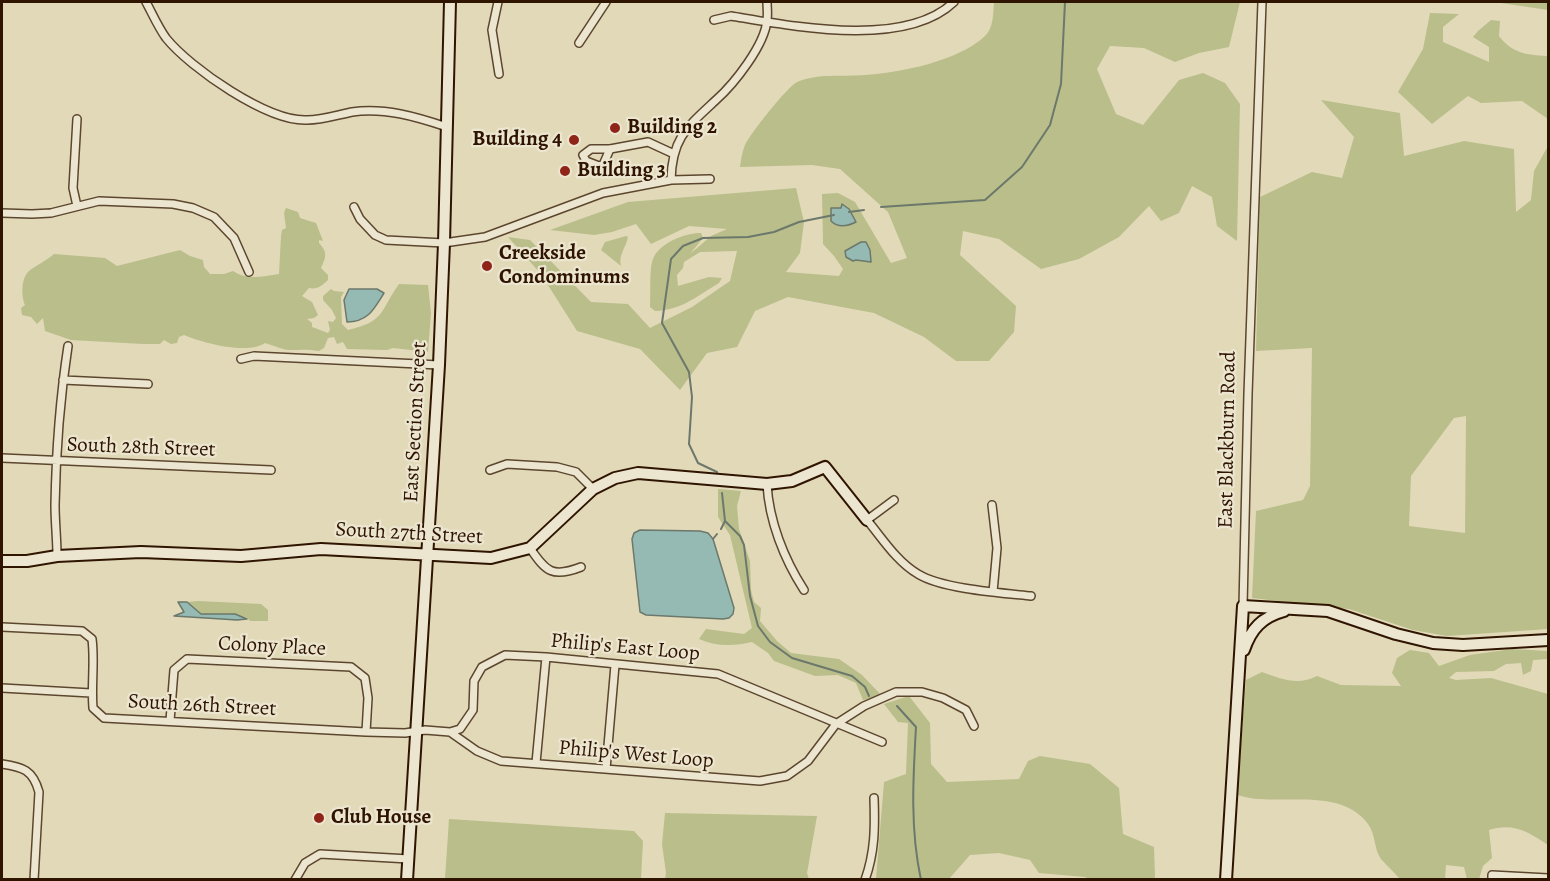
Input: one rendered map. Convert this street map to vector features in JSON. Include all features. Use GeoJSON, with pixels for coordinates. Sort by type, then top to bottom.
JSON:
{"type":"FeatureCollection","features":[{"type":"Feature","properties":{"kind":"street"},"geometry":{"type":"LineString","coordinates":[[146,2],[166,37],[191,62],[239,96],[282,117],[305,120],[369,110],[396,113],[447,127]]}},
{"type":"Feature","properties":{"kind":"street","name":"East Section Street"},"geometry":{"type":"LineString","coordinates":[[407,879],[439,365],[450,2]]}},
{"type":"Feature","properties":{"kind":"street"},"geometry":{"type":"LineString","coordinates":[[498,2],[492,30],[500,74]]}},
{"type":"Feature","properties":{"kind":"street"},"geometry":{"type":"LineString","coordinates":[[579,43],[606,2]]}},
{"type":"Feature","properties":{"kind":"street"},"geometry":{"type":"LineString","coordinates":[[671,180],[674,154],[691,122],[717,99],[750,62],[767,22],[767,2]]}},
{"type":"Feature","properties":{"kind":"street"},"geometry":{"type":"LineString","coordinates":[[714,20],[730,16],[834,30],[894,27],[918,23],[940,14],[954,2]]}},
{"type":"Feature","properties":{"kind":"street","name":"East Blackburn Road"},"geometry":{"type":"LineString","coordinates":[[1226,879],[1243,606],[1262,2]]}},
{"type":"Feature","properties":{"kind":"street"},"geometry":{"type":"LineString","coordinates":[[76,118],[73,189],[77,206]]}},
{"type":"Feature","properties":{"kind":"street"},"geometry":{"type":"LineString","coordinates":[[610,149],[648,142],[674,154]]}},
{"type":"Feature","properties":{"kind":"street"},"geometry":{"type":"LineString","coordinates":[[354,207],[360,219],[375,235],[386,240],[444,243],[485,237],[603,193],[671,180],[710,178]]}},
{"type":"Feature","properties":{"kind":"street"},"geometry":{"type":"LineString","coordinates":[[2,213],[51,213],[99,201],[173,204],[193,208],[214,217],[234,237],[249,272]]}},
{"type":"Feature","properties":{"kind":"street"},"geometry":{"type":"LineString","coordinates":[[57,556],[55,525],[57,461],[68,346]]}},
{"type":"Feature","properties":{"kind":"street"},"geometry":{"type":"LineString","coordinates":[[241,359],[254,356],[439,365]]}},
{"type":"Feature","properties":{"kind":"street"},"geometry":{"type":"LineString","coordinates":[[63,380],[148,384]]}},
{"type":"Feature","properties":{"kind":"street","name":"South 28th Street"},"geometry":{"type":"LineString","coordinates":[[4,460],[271,470]]}},
{"type":"Feature","properties":{"kind":"street"},"geometry":{"type":"LineString","coordinates":[[490,470],[507,464],[557,467],[576,472],[592,489]]}},
{"type":"Feature","properties":{"kind":"street","name":"South 27th Street"},"geometry":{"type":"LineString","coordinates":[[2,561],[141,552],[241,556],[321,549],[491,558],[530,548],[592,489],[615,478],[638,473],[767,484],[792,481],[825,467],[867,520]]}},
{"type":"Feature","properties":{"kind":"street"},"geometry":{"type":"LineString","coordinates":[[767,484],[769,511],[791,570],[804,590]]}},
{"type":"Feature","properties":{"kind":"street"},"geometry":{"type":"LineString","coordinates":[[894,500],[867,520],[896,555],[917,574],[940,582],[993,592],[1031,596]]}},
{"type":"Feature","properties":{"kind":"street"},"geometry":{"type":"LineString","coordinates":[[992,505],[997,548],[993,592]]}},
{"type":"Feature","properties":{"kind":"street"},"geometry":{"type":"LineString","coordinates":[[530,548],[541,566],[551,571],[565,573],[581,567]]}},
{"type":"Feature","properties":{"kind":"street"},"geometry":{"type":"LineString","coordinates":[[1243,606],[1328,611],[1396,634],[1441,644],[1463,645],[1548,640]]}},
{"type":"Feature","properties":{"kind":"street"},"geometry":{"type":"LineString","coordinates":[[1239,666],[1247,641],[1255,627],[1265,617],[1290,609]]}},
{"type":"Feature","properties":{"kind":"street"},"geometry":{"type":"LineString","coordinates":[[2,627],[82,631],[92,639],[94,659],[92,693],[2,688]]}},
{"type":"Feature","properties":{"kind":"street","name":"Philip's East Loop"},"geometry":{"type":"LineString","coordinates":[[450,732],[460,729],[473,710],[474,681],[482,667],[505,655],[718,674],[882,742]]}},
{"type":"Feature","properties":{"kind":"street"},"geometry":{"type":"LineString","coordinates":[[536,763],[546,657]]}},
{"type":"Feature","properties":{"kind":"street","name":"Colony Place"},"geometry":{"type":"LineString","coordinates":[[170,720],[174,670],[187,659],[351,667],[365,678],[368,698],[366,732]]}},
{"type":"Feature","properties":{"kind":"street"},"geometry":{"type":"LineString","coordinates":[[606,769],[615,665]]}},
{"type":"Feature","properties":{"kind":"street"},"geometry":{"type":"LineString","coordinates":[[836,724],[864,706],[896,692],[922,692],[943,698],[966,710],[974,726]]}},
{"type":"Feature","properties":{"kind":"street","name":"South 26th Street"},"geometry":{"type":"LineString","coordinates":[[92,693],[93,708],[104,718],[366,732],[417,732]]}},
{"type":"Feature","properties":{"kind":"street","name":"Philip's West Loop"},"geometry":{"type":"LineString","coordinates":[[450,732],[477,751],[501,761],[760,781],[787,776],[808,761],[836,724]]}},
{"type":"Feature","properties":{"kind":"street"},"geometry":{"type":"LineString","coordinates":[[417,732],[450,732]]}},
{"type":"Feature","properties":{"kind":"street"},"geometry":{"type":"LineString","coordinates":[[2,764],[25,770],[31,774],[39,792],[34,879]]}},
{"type":"Feature","properties":{"kind":"street"},"geometry":{"type":"LineString","coordinates":[[865,879],[872,861],[874,798]]}},
{"type":"Feature","properties":{"kind":"street"},"geometry":{"type":"LineString","coordinates":[[295,879],[304,862],[320,854],[409,859]]}},
{"type":"Feature","properties":{"kind":"street"},"geometry":{"type":"LineString","coordinates":[[1492,877],[1548,878]]}},
{"type":"Feature","properties":{"kind":"green space"},"geometry":{"type":"Polygon","coordinates":[[[994,2],[1240,2],[1229,47],[1199,53],[1175,62],[1144,48],[1110,46],[1097,69],[1116,114],[1143,125],[1179,80],[1203,73],[1225,83],[1240,104],[1237,241],[1217,226],[1212,197],[1192,186],[1179,213],[1161,221],[1149,206],[1119,237],[1079,259],[1041,269],[999,239],[963,231],[960,255],[1016,306],[1014,332],[989,361],[956,361],[924,337],[874,313],[788,297],[755,311],[737,347],[707,353],[680,390],[640,349],[577,331],[541,274],[508,237],[530,240],[591,302],[628,304],[650,328],[692,307],[730,281],[737,251],[700,252],[684,262],[683,268],[677,275],[678,286],[709,277],[722,278],[719,283],[689,301],[673,308],[655,311],[650,307],[650,282],[652,263],[656,253],[673,240],[701,233],[703,238],[690,254],[711,236],[727,229],[689,226],[651,244],[636,224],[594,235],[550,230],[628,202],[796,188],[804,222],[800,253],[786,272],[839,276],[843,269],[823,244],[822,194],[838,193],[855,202],[891,263],[907,258],[888,212],[840,169],[812,165],[740,167],[744,148],[769,111],[797,82],[822,76],[894,72],[945,59],[974,45],[985,36],[992,24],[994,2]]]}},
{"type":"Feature","properties":{"kind":"green space"},"geometry":{"type":"Polygon","coordinates":[[[1494,2],[1548,2],[1548,10],[1494,2]]]}},
{"type":"Feature","properties":{"kind":"green space"},"geometry":{"type":"Polygon","coordinates":[[[1430,13],[1459,14],[1443,27],[1443,42],[1489,62],[1489,47],[1473,37],[1491,20],[1500,21],[1499,36],[1514,50],[1547,56],[1548,119],[1522,101],[1481,103],[1468,96],[1432,124],[1398,92],[1423,49],[1430,13]]]}},
{"type":"Feature","properties":{"kind":"green space"},"geometry":{"type":"Polygon","coordinates":[[[1321,100],[1400,113],[1404,156],[1464,141],[1514,149],[1516,212],[1531,200],[1534,171],[1548,146],[1548,629],[1447,636],[1413,630],[1349,609],[1252,598],[1256,511],[1303,500],[1310,486],[1312,348],[1256,351],[1260,197],[1312,172],[1342,178],[1354,137],[1321,100]],[[1466,416],[1454,418],[1411,476],[1409,526],[1465,533],[1466,416]]]}},
{"type":"Feature","properties":{"kind":"green space"},"geometry":{"type":"Polygon","coordinates":[[[286,208],[298,212],[300,218],[316,223],[323,241],[319,240],[325,255],[321,268],[328,275],[328,280],[317,288],[309,288],[302,296],[312,302],[318,315],[307,319],[312,323],[312,327],[328,333],[330,330],[328,321],[333,322],[336,318],[323,300],[323,296],[331,289],[344,292],[341,297],[342,324],[348,330],[376,319],[399,284],[428,285],[431,313],[428,352],[393,348],[387,350],[347,349],[343,342],[337,344],[334,337],[328,338],[324,348],[319,351],[287,350],[265,343],[247,348],[236,348],[184,335],[179,337],[177,343],[171,344],[164,340],[160,344],[143,344],[71,340],[45,331],[43,318],[37,324],[31,317],[22,315],[21,308],[25,305],[22,287],[26,274],[54,254],[105,258],[117,266],[180,250],[203,260],[204,267],[210,274],[224,274],[233,271],[244,276],[256,277],[279,274],[281,236],[282,230],[286,228],[284,213],[286,208]]]}},
{"type":"Feature","properties":{"kind":"green space"},"geometry":{"type":"Polygon","coordinates":[[[628,237],[621,255],[621,266],[601,250],[605,242],[628,237]]]}},
{"type":"Feature","properties":{"kind":"green space"},"geometry":{"type":"Polygon","coordinates":[[[718,489],[741,491],[737,506],[739,529],[750,561],[751,590],[754,602],[761,608],[760,621],[791,653],[839,659],[862,675],[882,696],[863,700],[856,683],[838,675],[815,676],[774,661],[768,653],[752,642],[726,645],[699,639],[706,629],[744,634],[752,628],[730,535],[718,517],[718,489]]]}},
{"type":"Feature","properties":{"kind":"green space"},"geometry":{"type":"Polygon","coordinates":[[[187,602],[261,604],[268,610],[268,621],[250,621],[246,617],[201,614],[187,602]]]}},
{"type":"Feature","properties":{"kind":"green space"},"geometry":{"type":"Polygon","coordinates":[[[1512,649],[1548,651],[1548,659],[1533,660],[1531,671],[1523,675],[1521,663],[1506,664],[1494,671],[1456,672],[1449,678],[1456,680],[1491,678],[1548,694],[1548,845],[1534,836],[1513,828],[1489,830],[1492,858],[1483,866],[1479,879],[1467,879],[1464,867],[1446,865],[1445,879],[1400,879],[1383,862],[1368,824],[1346,807],[1318,800],[1257,799],[1237,795],[1246,680],[1262,672],[1296,681],[1317,676],[1341,685],[1401,686],[1392,673],[1397,658],[1410,650],[1429,653],[1439,666],[1470,655],[1512,649]]]}},
{"type":"Feature","properties":{"kind":"green space"},"geometry":{"type":"Polygon","coordinates":[[[909,696],[930,723],[931,764],[947,782],[1019,779],[1028,761],[1040,756],[1090,764],[1119,788],[1123,834],[1154,847],[1155,877],[1153,880],[1091,880],[1085,877],[1039,873],[1030,860],[999,853],[970,855],[949,879],[876,879],[884,782],[906,774],[908,723],[898,722],[884,704],[909,696]]]}},
{"type":"Feature","properties":{"kind":"green space"},"geometry":{"type":"Polygon","coordinates":[[[665,813],[817,816],[807,873],[809,879],[665,879],[662,844],[665,813]]]}},
{"type":"Feature","properties":{"kind":"green space"},"geometry":{"type":"Polygon","coordinates":[[[449,819],[634,831],[643,841],[641,879],[445,879],[449,819]]]}},
{"type":"Feature","properties":{"kind":"water"},"geometry":{"type":"Polygon","coordinates":[[[842,204],[849,209],[856,222],[843,226],[831,221],[831,208],[841,208],[842,204]]]}},
{"type":"Feature","properties":{"kind":"water"},"geometry":{"type":"Polygon","coordinates":[[[861,242],[866,242],[870,250],[871,262],[853,261],[846,257],[845,251],[861,242]]]}},
{"type":"Feature","properties":{"kind":"water"},"geometry":{"type":"Polygon","coordinates":[[[349,289],[377,289],[384,293],[365,317],[347,322],[344,300],[349,289]]]}},
{"type":"Feature","properties":{"kind":"water"},"geometry":{"type":"Polygon","coordinates":[[[640,530],[708,533],[713,539],[734,608],[733,614],[723,619],[646,615],[640,612],[632,539],[634,533],[640,530]]]}},
{"type":"Feature","properties":{"kind":"water"},"geometry":{"type":"Polygon","coordinates":[[[178,602],[187,602],[201,614],[235,614],[247,619],[174,616],[184,612],[178,602]]]}},
{"type":"Feature","properties":{"kind":"waterway"},"geometry":{"type":"LineString","coordinates":[[881,207],[985,200],[1022,167],[1050,125],[1061,84],[1065,2]]}},
{"type":"Feature","properties":{"kind":"waterway"},"geometry":{"type":"LineString","coordinates":[[849,212],[864,210]]}},
{"type":"Feature","properties":{"kind":"waterway"},"geometry":{"type":"LineString","coordinates":[[717,472],[698,463],[689,444],[692,397],[689,372],[662,323],[671,259],[683,246],[703,238],[748,237],[774,232],[799,222],[834,215]]}},
{"type":"Feature","properties":{"kind":"waterway"},"geometry":{"type":"LineString","coordinates":[[722,493],[725,521],[740,536],[744,545],[750,596],[758,626],[770,642],[792,658],[852,676],[865,687],[869,696]]}},
{"type":"Feature","properties":{"kind":"waterway"},"geometry":{"type":"LineString","coordinates":[[721,529],[725,521]]}},
{"type":"Feature","properties":{"kind":"waterway"},"geometry":{"type":"LineString","coordinates":[[713,539],[717,534]]}},
{"type":"Feature","properties":{"kind":"waterway"},"geometry":{"type":"LineString","coordinates":[[897,706],[916,727],[914,823],[921,880]]}},
{"type":"Feature","properties":{"kind":"place","name":"Building 2"},"geometry":{"type":"Point","coordinates":[615,128]}},
{"type":"Feature","properties":{"kind":"place","name":"Building 4"},"geometry":{"type":"Point","coordinates":[574,140]}},
{"type":"Feature","properties":{"kind":"place","name":"Building 3"},"geometry":{"type":"Point","coordinates":[565,171]}},
{"type":"Feature","properties":{"kind":"place","name":"Creekside Condominums"},"geometry":{"type":"Point","coordinates":[487,266]}},
{"type":"Feature","properties":{"kind":"place","name":"Club House"},"geometry":{"type":"Point","coordinates":[319,818]}}]}
